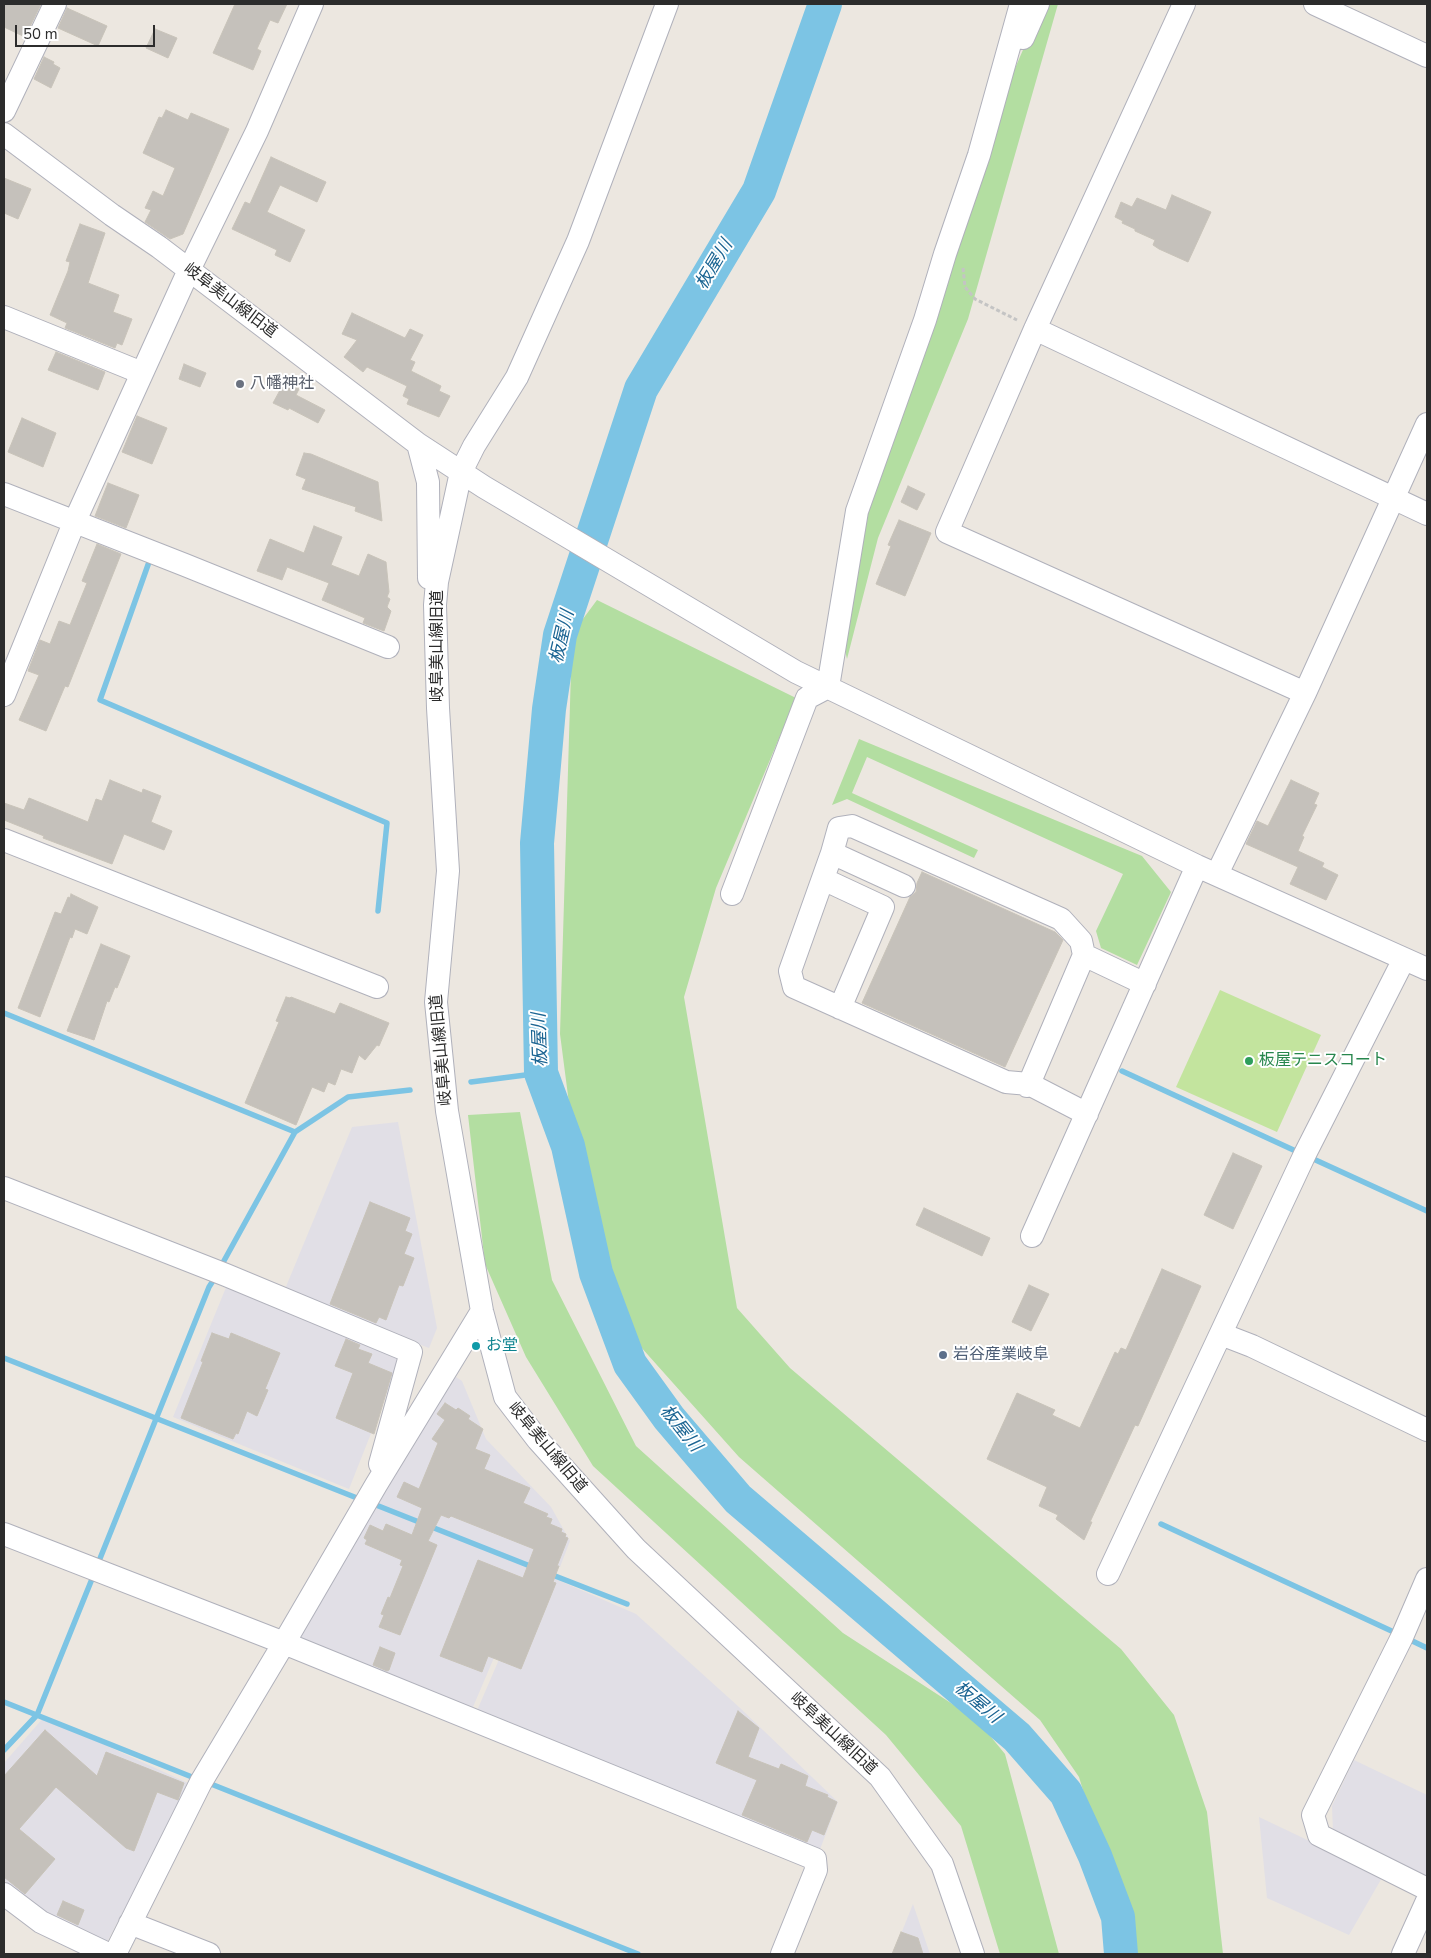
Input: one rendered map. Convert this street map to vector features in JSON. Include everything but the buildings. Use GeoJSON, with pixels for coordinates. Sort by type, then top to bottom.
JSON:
{"type":"FeatureCollection","features":[{"type":"Feature","properties":{"kind":"street"},"geometry":{"type":"LineString","coordinates":[[4,111],[55,4]]}},
{"type":"Feature","properties":{"kind":"street"},"geometry":{"type":"LineString","coordinates":[[4,694],[74,523],[189,270],[257,131],[312,4]]}},
{"type":"Feature","properties":{"kind":"street"},"geometry":{"type":"LineString","coordinates":[[667,4],[574,250],[517,377],[474,446],[461,472],[796,672],[1207,870],[1427,969]]}},
{"type":"Feature","properties":{"kind":"street"},"geometry":{"type":"LineString","coordinates":[[828,686],[857,511],[925,320],[978,155],[1020,4]]}},
{"type":"Feature","properties":{"kind":"street"},"geometry":{"type":"LineString","coordinates":[[1005,62],[1015,55],[1038,4]]}},
{"type":"Feature","properties":{"kind":"street"},"geometry":{"type":"LineString","coordinates":[[1184,4],[1035,329],[947,532],[1305,693]]}},
{"type":"Feature","properties":{"kind":"street"},"geometry":{"type":"LineString","coordinates":[[1315,4],[1427,56]]}},
{"type":"Feature","properties":{"kind":"street","name":"岐阜美山線旧道"},"geometry":{"type":"LineString","coordinates":[[4,134],[189,270],[418,444],[461,472],[437,582],[435,605],[438,708],[448,871],[436,1002],[447,1111],[482,1311],[505,1397],[538,1440],[636,1549],[880,1777],[942,1864],[974,1954]]}},
{"type":"Feature","properties":{"kind":"street"},"geometry":{"type":"LineString","coordinates":[[4,317],[142,373]]}},
{"type":"Feature","properties":{"kind":"street"},"geometry":{"type":"LineString","coordinates":[[1035,329],[1427,514]]}},
{"type":"Feature","properties":{"kind":"street"},"geometry":{"type":"LineString","coordinates":[[1032,1236],[1145,984],[1305,693],[1427,424]]}},
{"type":"Feature","properties":{"kind":"street"},"geometry":{"type":"LineString","coordinates":[[418,444],[428,482],[429,584],[435,605]]}},
{"type":"Feature","properties":{"kind":"street"},"geometry":{"type":"LineString","coordinates":[[4,494],[74,523],[185,564],[388,647]]}},
{"type":"Feature","properties":{"kind":"street"},"geometry":{"type":"LineString","coordinates":[[732,894],[807,698],[828,686]]}},
{"type":"Feature","properties":{"kind":"street"},"geometry":{"type":"LineString","coordinates":[[1028,1085],[1084,955],[1081,941],[1061,919],[852,826],[839,828],[790,971],[794,987],[1006,1082],[1028,1085],[1087,1114]]}},
{"type":"Feature","properties":{"kind":"street"},"geometry":{"type":"LineString","coordinates":[[4,840],[377,987]]}},
{"type":"Feature","properties":{"kind":"street"},"geometry":{"type":"LineString","coordinates":[[832,853],[904,886]]}},
{"type":"Feature","properties":{"kind":"street"},"geometry":{"type":"LineString","coordinates":[[823,879],[883,907],[840,1008]]}},
{"type":"Feature","properties":{"kind":"street"},"geometry":{"type":"LineString","coordinates":[[1084,955],[1145,984]]}},
{"type":"Feature","properties":{"kind":"street"},"geometry":{"type":"LineString","coordinates":[[1108,1574],[1305,1154],[1404,959]]}},
{"type":"Feature","properties":{"kind":"street"},"geometry":{"type":"LineString","coordinates":[[4,1188],[218,1272],[411,1352],[376,1485]]}},
{"type":"Feature","properties":{"kind":"street"},"geometry":{"type":"LineString","coordinates":[[115,1954],[201,1782],[376,1485],[482,1311]]}},
{"type":"Feature","properties":{"kind":"street"},"geometry":{"type":"LineString","coordinates":[[1222,1334],[1252,1346],[1427,1430]]}},
{"type":"Feature","properties":{"kind":"street"},"geometry":{"type":"LineString","coordinates":[[4,1534],[284,1644],[815,1859],[816,1870],[782,1954]]}},
{"type":"Feature","properties":{"kind":"street"},"geometry":{"type":"LineString","coordinates":[[1427,1579],[1402,1637],[1313,1815],[1319,1835],[1427,1889]]}},
{"type":"Feature","properties":{"kind":"street"},"geometry":{"type":"LineString","coordinates":[[4,1894],[41,1922],[108,1954]]}},
{"type":"Feature","properties":{"kind":"street"},"geometry":{"type":"LineString","coordinates":[[1403,1954],[1427,1901]]}},
{"type":"Feature","properties":{"kind":"street"},"geometry":{"type":"LineString","coordinates":[[130,1923],[209,1954]]}},
{"type":"Feature","properties":{"kind":"path"},"geometry":{"type":"LineString","coordinates":[[965,262],[963,271],[965,287],[975,299],[1035,329]]}},
{"type":"Feature","properties":{"kind":"shaded area"},"geometry":{"type":"Polygon","coordinates":[[[398,1122],[437,1328],[429,1348],[408,1340],[349,1489],[173,1417],[227,1285],[278,1306],[352,1127],[398,1122]]]}},
{"type":"Feature","properties":{"kind":"shaded area"},"geometry":{"type":"Polygon","coordinates":[[[453,1375],[462,1381],[486,1439],[551,1507],[570,1541],[560,1567],[536,1559],[470,1714],[297,1637],[453,1375]]]}},
{"type":"Feature","properties":{"kind":"shaded area"},"geometry":{"type":"Polygon","coordinates":[[[537,1571],[636,1614],[739,1707],[838,1802],[819,1852],[476,1713],[537,1571]]]}},
{"type":"Feature","properties":{"kind":"shaded area"},"geometry":{"type":"Polygon","coordinates":[[[44,1717],[190,1784],[107,1942],[49,1916],[4,1880],[4,1763],[44,1717]]]}},
{"type":"Feature","properties":{"kind":"shaded area"},"geometry":{"type":"Polygon","coordinates":[[[1354,1760],[1427,1795],[1427,1880],[1333,1832],[1332,1806],[1354,1760]]]}},
{"type":"Feature","properties":{"kind":"shaded area"},"geometry":{"type":"Polygon","coordinates":[[[1259,1817],[1383,1876],[1349,1935],[1267,1898],[1259,1817]]]}},
{"type":"Feature","properties":{"kind":"shaded area"},"geometry":{"type":"Polygon","coordinates":[[[913,1904],[930,1954],[893,1954],[913,1904]]]}},
{"type":"Feature","properties":{"kind":"green space"},"geometry":{"type":"Polygon","coordinates":[[[1043,4],[1058,4],[968,319],[878,538],[847,659],[841,633],[866,517],[1009,82],[1043,4]]]}},
{"type":"Feature","properties":{"kind":"green space"},"geometry":{"type":"Polygon","coordinates":[[[597,600],[796,698],[716,888],[684,997],[737,1308],[790,1368],[1121,1649],[1174,1715],[1207,1812],[1223,1954],[1132,1954],[1079,1777],[1040,1720],[739,1457],[640,1346],[609,1274],[570,1111],[560,1034],[571,671],[577,627],[597,600]]]}},
{"type":"Feature","properties":{"kind":"green space"},"geometry":{"type":"Polygon","coordinates":[[[859,739],[1142,856],[1171,892],[1137,965],[1101,948],[1096,931],[1123,874],[867,757],[852,793],[978,850],[974,858],[847,799],[832,805],[859,739]]]}},
{"type":"Feature","properties":{"kind":"green space","name":"板屋テニスコート"},"geometry":{"type":"Polygon","coordinates":[[[1220,990],[1321,1035],[1277,1132],[1176,1087],[1220,990]]]}},
{"type":"Feature","properties":{"kind":"green space"},"geometry":{"type":"Polygon","coordinates":[[[520,1112],[552,1280],[636,1446],[843,1633],[977,1720],[1005,1754],[1059,1954],[1000,1954],[961,1826],[886,1735],[593,1466],[526,1357],[485,1264],[468,1115],[520,1112]]]}},
{"type":"Feature","properties":{"kind":"waterway","name":"板屋川"},"geometry":{"type":"LineString","coordinates":[[825,4],[759,191],[641,389],[560,635],[549,709],[537,843],[541,1073],[568,1146],[596,1273],[630,1364],[669,1418],[738,1499],[1017,1737],[1066,1793],[1095,1856],[1118,1917],[1121,1954]]}},
{"type":"Feature","properties":{"kind":"waterway"},"geometry":{"type":"LineString","coordinates":[[149,562],[100,700],[387,823],[378,911]]}},
{"type":"Feature","properties":{"kind":"waterway"},"geometry":{"type":"LineString","coordinates":[[4,1013],[295,1132]]}},
{"type":"Feature","properties":{"kind":"waterway"},"geometry":{"type":"LineString","coordinates":[[1122,1071],[1300,1153]]}},
{"type":"Feature","properties":{"kind":"waterway"},"geometry":{"type":"LineString","coordinates":[[471,1082],[541,1073]]}},
{"type":"Feature","properties":{"kind":"waterway"},"geometry":{"type":"LineString","coordinates":[[220,1268],[295,1132],[348,1097],[410,1090]]}},
{"type":"Feature","properties":{"kind":"waterway"},"geometry":{"type":"LineString","coordinates":[[1309,1157],[1427,1211]]}},
{"type":"Feature","properties":{"kind":"waterway"},"geometry":{"type":"LineString","coordinates":[[97,1566],[209,1287],[216,1276]]}},
{"type":"Feature","properties":{"kind":"waterway"},"geometry":{"type":"LineString","coordinates":[[4,1358],[362,1500]]}},
{"type":"Feature","properties":{"kind":"waterway"},"geometry":{"type":"LineString","coordinates":[[371,1503],[535,1568]]}},
{"type":"Feature","properties":{"kind":"waterway"},"geometry":{"type":"LineString","coordinates":[[1161,1524],[1398,1634]]}},
{"type":"Feature","properties":{"kind":"waterway"},"geometry":{"type":"LineString","coordinates":[[4,1750],[37,1715],[94,1574]]}},
{"type":"Feature","properties":{"kind":"waterway"},"geometry":{"type":"LineString","coordinates":[[550,1574],[627,1604]]}},
{"type":"Feature","properties":{"kind":"waterway"},"geometry":{"type":"LineString","coordinates":[[1406,1638],[1427,1648]]}},
{"type":"Feature","properties":{"kind":"waterway"},"geometry":{"type":"LineString","coordinates":[[4,1702],[197,1779]]}},
{"type":"Feature","properties":{"kind":"waterway"},"geometry":{"type":"LineString","coordinates":[[206,1782],[638,1954]]}},
{"type":"Feature","properties":{"kind":"place","name":"八幡神社"},"geometry":{"type":"Point","coordinates":[240,384]}},
{"type":"Feature","properties":{"kind":"place","name":"板屋テニスコート"},"geometry":{"type":"Point","coordinates":[1249,1061]}},
{"type":"Feature","properties":{"kind":"place","name":"お堂"},"geometry":{"type":"Point","coordinates":[476,1346]}},
{"type":"Feature","properties":{"kind":"place","name":"岩谷産業岐阜"},"geometry":{"type":"Point","coordinates":[943,1355]}}]}
